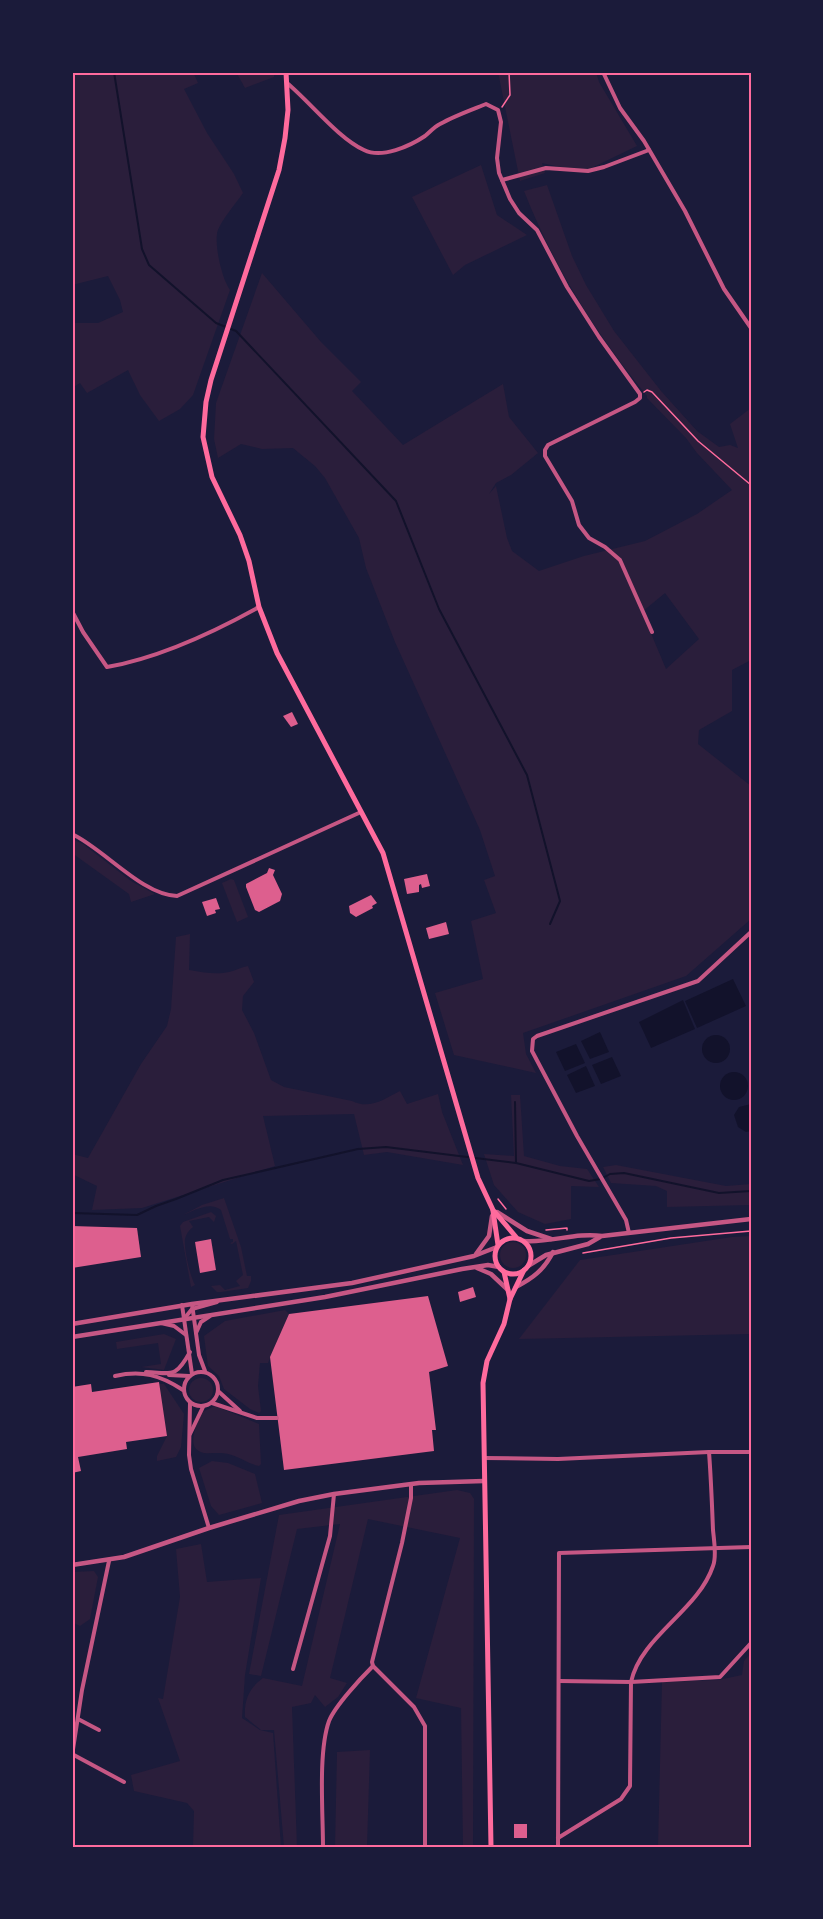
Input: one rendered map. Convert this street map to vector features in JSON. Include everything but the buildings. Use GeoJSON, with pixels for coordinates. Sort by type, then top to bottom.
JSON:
{"type":"FeatureCollection","features":[{"type":"Feature","properties":{"kind":"main road"},"geometry":{"type":"LineString","coordinates":[[286,72],[288,110],[279,170],[226,332],[206,402],[203,437],[212,477],[240,535],[249,561],[259,607],[277,653],[362,811],[390,873],[476,1172],[493,1210],[516,1238]]}},
{"type":"Feature","properties":{"kind":"main road"},"geometry":{"type":"LineString","coordinates":[[493,1210],[498,1246],[495,1256],[499,1267],[504,1272],[510,1299]]}},
{"type":"Feature","properties":{"kind":"main road"},"geometry":{"type":"LineString","coordinates":[[491,1847],[484,1373],[504,1324],[510,1299],[526,1268],[531,1252],[524,1241],[516,1238],[506,1239],[498,1246]]}},
{"type":"Feature","properties":{"kind":"main road"},"geometry":{"type":"LineString","coordinates":[[504,1272],[514,1274],[526,1268]]}},
{"type":"Feature","properties":{"kind":"street"},"geometry":{"type":"LineString","coordinates":[[603,72],[620,108],[649,150],[685,212],[724,289],[751,328]]}},
{"type":"Feature","properties":{"kind":"street"},"geometry":{"type":"LineString","coordinates":[[287,83],[354,144],[366,151],[376,153],[401,148],[424,136],[439,124],[486,104],[498,110],[501,122],[497,158],[502,180],[513,206],[537,230],[567,287],[640,394],[640,398],[635,402],[554,442],[544,450],[545,456],[572,501],[579,525],[589,538],[605,547],[620,560],[652,632]]}},
{"type":"Feature","properties":{"kind":"street"},"geometry":{"type":"LineString","coordinates":[[502,180],[546,168],[588,171],[649,150]]}},
{"type":"Feature","properties":{"kind":"street"},"geometry":{"type":"LineString","coordinates":[[72,611],[83,632],[107,667],[127,663],[185,642],[225,626],[259,607]]}},
{"type":"Feature","properties":{"kind":"street"},"geometry":{"type":"LineString","coordinates":[[72,834],[137,880],[174,896],[184,894],[362,811]]}},
{"type":"Feature","properties":{"kind":"street"},"geometry":{"type":"LineString","coordinates":[[629,1233],[626,1220],[585,1151],[532,1051],[533,1039],[537,1035],[698,981],[751,932]]}},
{"type":"Feature","properties":{"kind":"street"},"geometry":{"type":"LineString","coordinates":[[474,1256],[489,1236],[493,1210],[527,1231],[553,1240]]}},
{"type":"Feature","properties":{"kind":"street"},"geometry":{"type":"LineString","coordinates":[[524,1241],[553,1240],[588,1234],[602,1236],[751,1219]]}},
{"type":"Feature","properties":{"kind":"street"},"geometry":{"type":"LineString","coordinates":[[526,1268],[553,1252],[588,1244],[602,1236]]}},
{"type":"Feature","properties":{"kind":"street"},"geometry":{"type":"LineString","coordinates":[[72,1324],[165,1308],[192,1307],[352,1283],[474,1256],[498,1246]]}},
{"type":"Feature","properties":{"kind":"street"},"geometry":{"type":"LineString","coordinates":[[516,1287],[536,1275],[553,1252]]}},
{"type":"Feature","properties":{"kind":"street"},"geometry":{"type":"LineString","coordinates":[[72,1337],[348,1293],[450,1271],[488,1265],[499,1267]]}},
{"type":"Feature","properties":{"kind":"street"},"geometry":{"type":"LineString","coordinates":[[477,1268],[491,1274],[508,1290]]}},
{"type":"Feature","properties":{"kind":"street"},"geometry":{"type":"LineString","coordinates":[[184,1319],[192,1307]]}},
{"type":"Feature","properties":{"kind":"street"},"geometry":{"type":"LineString","coordinates":[[192,1307],[199,1356],[205,1372],[214,1377],[218,1391],[240,1412]]}},
{"type":"Feature","properties":{"kind":"street"},"geometry":{"type":"LineString","coordinates":[[182,1308],[194,1317]]}},
{"type":"Feature","properties":{"kind":"street"},"geometry":{"type":"LineString","coordinates":[[182,1308],[190,1352],[191,1375],[185,1382],[183,1390]]}},
{"type":"Feature","properties":{"kind":"street"},"geometry":{"type":"LineString","coordinates":[[196,1334],[201,1322],[213,1314]]}},
{"type":"Feature","properties":{"kind":"street"},"geometry":{"type":"LineString","coordinates":[[159,1323],[174,1326],[187,1336]]}},
{"type":"Feature","properties":{"kind":"street"},"geometry":{"type":"LineString","coordinates":[[165,1375],[173,1373],[183,1365],[190,1352]]}},
{"type":"Feature","properties":{"kind":"street"},"geometry":{"type":"LineString","coordinates":[[115,1376],[142,1372],[191,1375],[205,1372]]}},
{"type":"Feature","properties":{"kind":"street"},"geometry":{"type":"LineString","coordinates":[[142,1372],[165,1380],[183,1390],[190,1403],[191,1469],[209,1528]]}},
{"type":"Feature","properties":{"kind":"street"},"geometry":{"type":"LineString","coordinates":[[189,1437],[203,1407],[212,1403],[218,1391]]}},
{"type":"Feature","properties":{"kind":"street"},"geometry":{"type":"LineString","coordinates":[[190,1403],[203,1407]]}},
{"type":"Feature","properties":{"kind":"street"},"geometry":{"type":"LineString","coordinates":[[212,1403],[257,1418],[277,1418]]}},
{"type":"Feature","properties":{"kind":"street"},"geometry":{"type":"LineString","coordinates":[[558,1838],[621,1799],[630,1786],[631,1682],[634,1670],[644,1654],[697,1593],[713,1566],[709,1452]]}},
{"type":"Feature","properties":{"kind":"street"},"geometry":{"type":"LineString","coordinates":[[484,1458],[558,1459],[751,1452]]}},
{"type":"Feature","properties":{"kind":"street"},"geometry":{"type":"LineString","coordinates":[[72,1565],[109,1561],[299,1501],[411,1484],[484,1481]]}},
{"type":"Feature","properties":{"kind":"street"},"geometry":{"type":"LineString","coordinates":[[323,1847],[323,1742],[330,1719],[360,1679],[373,1666],[411,1498],[411,1484]]}},
{"type":"Feature","properties":{"kind":"street"},"geometry":{"type":"LineString","coordinates":[[293,1670],[330,1536],[334,1494]]}},
{"type":"Feature","properties":{"kind":"street"},"geometry":{"type":"LineString","coordinates":[[558,1847],[559,1553],[751,1547]]}},
{"type":"Feature","properties":{"kind":"street"},"geometry":{"type":"LineString","coordinates":[[109,1561],[72,1755],[124,1782]]}},
{"type":"Feature","properties":{"kind":"street"},"geometry":{"type":"LineString","coordinates":[[559,1681],[631,1682],[720,1677],[751,1643]]}},
{"type":"Feature","properties":{"kind":"street"},"geometry":{"type":"LineString","coordinates":[[373,1666],[414,1707],[425,1726],[425,1847]]}},
{"type":"Feature","properties":{"kind":"street"},"geometry":{"type":"LineString","coordinates":[[78,1719],[99,1730]]}},
{"type":"Feature","properties":{"kind":"path"},"geometry":{"type":"LineString","coordinates":[[498,110],[510,95],[509,72]]}},
{"type":"Feature","properties":{"kind":"path"},"geometry":{"type":"LineString","coordinates":[[640,394],[647,390],[652,392],[698,441],[751,485]]}},
{"type":"Feature","properties":{"kind":"path"},"geometry":{"type":"LineString","coordinates":[[498,1199],[507,1211]]}},
{"type":"Feature","properties":{"kind":"path"},"geometry":{"type":"LineString","coordinates":[[541,1230],[567,1228]]}},
{"type":"Feature","properties":{"kind":"path"},"geometry":{"type":"LineString","coordinates":[[581,1253],[671,1238],[751,1231]]}},
{"type":"Feature","properties":{"kind":"shaded area"},"geometry":{"type":"Polygon","coordinates":[[[72,72],[193,72],[198,83],[184,89],[243,193],[224,219],[217,234],[220,263],[224,279],[230,290],[193,395],[180,409],[159,421],[140,395],[128,370],[87,393],[80,383],[72,388],[72,323],[98,323],[123,312],[120,300],[108,276],[72,285],[72,72]]]}},
{"type":"Feature","properties":{"kind":"shaded area"},"geometry":{"type":"Polygon","coordinates":[[[236,72],[274,72],[274,77],[245,88],[236,72]]]}},
{"type":"Feature","properties":{"kind":"shaded area"},"geometry":{"type":"Polygon","coordinates":[[[498,72],[596,72],[599,82],[637,146],[583,172],[542,163],[545,173],[520,181],[498,72]]]}},
{"type":"Feature","properties":{"kind":"shaded area"},"geometry":{"type":"Polygon","coordinates":[[[481,165],[497,215],[527,235],[465,265],[453,275],[412,197],[481,165]]]}},
{"type":"Feature","properties":{"kind":"shaded area"},"geometry":{"type":"Polygon","coordinates":[[[547,185],[572,256],[586,285],[614,331],[661,391],[697,431],[719,447],[730,445],[738,448],[730,424],[751,408],[751,592],[749,594],[751,660],[732,670],[732,711],[699,730],[698,744],[751,786],[751,919],[686,976],[523,1033],[526,1054],[536,1073],[454,1055],[435,993],[483,979],[471,921],[496,913],[484,880],[495,876],[480,830],[395,642],[366,568],[359,538],[325,478],[315,466],[293,448],[262,449],[241,444],[218,458],[214,439],[216,403],[262,273],[321,342],[361,382],[352,391],[403,445],[503,384],[509,417],[538,453],[511,475],[496,483],[489,494],[496,486],[512,551],[539,571],[584,556],[645,541],[697,514],[732,490],[647,398],[610,348],[563,273],[524,191],[547,185]],[[665,593],[642,612],[666,669],[699,639],[665,593]]]}},
{"type":"Feature","properties":{"kind":"shaded area"},"geometry":{"type":"Polygon","coordinates":[[[72,839],[83,844],[131,881],[155,894],[131,902],[129,894],[72,853],[72,839]]]}},
{"type":"Feature","properties":{"kind":"shaded area"},"geometry":{"type":"Polygon","coordinates":[[[234,880],[248,917],[237,922],[222,883],[234,880]]]}},
{"type":"Feature","properties":{"kind":"shaded area"},"geometry":{"type":"Polygon","coordinates":[[[190,934],[189,970],[219,973],[248,966],[254,982],[243,996],[242,1010],[254,1033],[271,1080],[284,1087],[365,1104],[383,1100],[400,1091],[407,1104],[438,1094],[442,1112],[463,1165],[387,1152],[364,1155],[354,1114],[263,1116],[275,1166],[142,1208],[92,1210],[97,1186],[72,1174],[72,1154],[88,1158],[141,1064],[167,1026],[171,1009],[176,937],[190,934]]]}},
{"type":"Feature","properties":{"kind":"shaded area"},"geometry":{"type":"Polygon","coordinates":[[[733,979],[746,1006],[697,1028],[685,1001],[733,979]]]}},
{"type":"Feature","properties":{"kind":"shaded area"},"geometry":{"type":"Polygon","coordinates":[[[683,1000],[695,1029],[651,1048],[639,1022],[683,1000]]]}},
{"type":"Feature","properties":{"kind":"shaded area"},"geometry":{"type":"Polygon","coordinates":[[[600,1032],[609,1052],[590,1059],[581,1041],[600,1032]]]}},
{"type":"Feature","properties":{"kind":"shaded area"},"geometry":{"type":"Polygon","coordinates":[[[716,1035],[726,1039],[730,1049],[726,1059],[716,1063],[706,1059],[702,1049],[706,1039],[716,1035]]]}},
{"type":"Feature","properties":{"kind":"shaded area"},"geometry":{"type":"Polygon","coordinates":[[[576,1044],[585,1063],[565,1071],[556,1052],[576,1044]]]}},
{"type":"Feature","properties":{"kind":"shaded area"},"geometry":{"type":"Polygon","coordinates":[[[612,1057],[621,1076],[601,1084],[592,1065],[612,1057]]]}},
{"type":"Feature","properties":{"kind":"shaded area"},"geometry":{"type":"Polygon","coordinates":[[[586,1066],[595,1086],[576,1093],[567,1075],[586,1066]]]}},
{"type":"Feature","properties":{"kind":"shaded area"},"geometry":{"type":"Polygon","coordinates":[[[734,1072],[744,1076],[748,1086],[744,1096],[734,1100],[724,1096],[720,1086],[724,1076],[734,1072]]]}},
{"type":"Feature","properties":{"kind":"shaded area"},"geometry":{"type":"Polygon","coordinates":[[[511,1095],[520,1095],[524,1156],[560,1166],[587,1169],[599,1187],[571,1186],[571,1219],[545,1224],[518,1212],[494,1185],[484,1154],[514,1156],[511,1095]]]}},
{"type":"Feature","properties":{"kind":"shaded area"},"geometry":{"type":"Polygon","coordinates":[[[751,1104],[751,1131],[746,1132],[738,1127],[734,1115],[739,1107],[751,1104]]]}},
{"type":"Feature","properties":{"kind":"shaded area"},"geometry":{"type":"Polygon","coordinates":[[[616,1165],[726,1186],[751,1184],[751,1205],[667,1207],[667,1191],[656,1186],[611,1183],[603,1167],[616,1165]]]}},
{"type":"Feature","properties":{"kind":"shaded area"},"geometry":{"type":"Polygon","coordinates":[[[224,1198],[241,1247],[247,1276],[251,1276],[251,1281],[248,1288],[217,1292],[211,1286],[220,1285],[225,1290],[240,1286],[236,1281],[243,1275],[236,1241],[230,1243],[233,1239],[230,1239],[221,1210],[217,1207],[202,1207],[183,1215],[202,1205],[224,1198]]]}},
{"type":"Feature","properties":{"kind":"shaded area"},"geometry":{"type":"Polygon","coordinates":[[[211,1212],[216,1216],[214,1222],[209,1217],[189,1221],[193,1227],[186,1235],[185,1244],[195,1285],[191,1287],[180,1226],[183,1222],[211,1212]]]}},
{"type":"Feature","properties":{"kind":"shaded area"},"geometry":{"type":"Polygon","coordinates":[[[751,1236],[751,1334],[519,1339],[580,1260],[751,1236]]]}},
{"type":"Feature","properties":{"kind":"shaded area"},"geometry":{"type":"Polygon","coordinates":[[[513,1242],[522,1246],[526,1255],[522,1264],[513,1268],[504,1264],[500,1255],[504,1246],[513,1242]]]}},
{"type":"Feature","properties":{"kind":"shaded area"},"geometry":{"type":"Polygon","coordinates":[[[285,1310],[289,1314],[268,1363],[260,1363],[258,1386],[261,1411],[259,1413],[224,1389],[219,1376],[208,1366],[204,1336],[225,1321],[285,1310]]]}},
{"type":"Feature","properties":{"kind":"shaded area"},"geometry":{"type":"Polygon","coordinates":[[[164,1334],[176,1339],[164,1370],[141,1367],[161,1364],[158,1343],[117,1349],[116,1342],[164,1334]]]}},
{"type":"Feature","properties":{"kind":"shaded area"},"geometry":{"type":"Polygon","coordinates":[[[201,1378],[210,1381],[213,1390],[210,1399],[201,1402],[192,1399],[189,1390],[192,1381],[201,1378]]]}},
{"type":"Feature","properties":{"kind":"shaded area"},"geometry":{"type":"Polygon","coordinates":[[[158,1384],[164,1384],[184,1414],[181,1447],[176,1457],[157,1461],[157,1456],[167,1436],[158,1384]]]}},
{"type":"Feature","properties":{"kind":"shaded area"},"geometry":{"type":"Polygon","coordinates":[[[215,1406],[259,1424],[261,1464],[259,1466],[228,1454],[204,1453],[195,1447],[194,1435],[202,1412],[215,1406]]]}},
{"type":"Feature","properties":{"kind":"shaded area"},"geometry":{"type":"Polygon","coordinates":[[[212,1461],[228,1463],[255,1474],[262,1503],[219,1515],[211,1506],[199,1468],[212,1461]]]}},
{"type":"Feature","properties":{"kind":"shaded area"},"geometry":{"type":"Polygon","coordinates":[[[457,1490],[470,1493],[474,1499],[473,1847],[463,1847],[461,1708],[416,1698],[460,1538],[368,1519],[330,1678],[347,1683],[338,1697],[325,1707],[315,1695],[311,1703],[292,1707],[297,1847],[284,1847],[274,1730],[261,1730],[245,1717],[245,1705],[251,1690],[263,1678],[302,1686],[340,1524],[297,1529],[261,1676],[249,1674],[279,1515],[457,1490]]]}},
{"type":"Feature","properties":{"kind":"shaded area"},"geometry":{"type":"Polygon","coordinates":[[[201,1544],[207,1582],[261,1578],[245,1675],[242,1718],[260,1730],[273,1733],[281,1847],[193,1847],[194,1811],[187,1803],[134,1791],[131,1775],[180,1761],[158,1698],[163,1699],[180,1597],[176,1549],[201,1544]]]}},
{"type":"Feature","properties":{"kind":"shaded area"},"geometry":{"type":"Polygon","coordinates":[[[94,1571],[98,1577],[90,1619],[80,1626],[72,1622],[72,1572],[94,1571]]]}},
{"type":"Feature","properties":{"kind":"shaded area"},"geometry":{"type":"Polygon","coordinates":[[[751,1653],[751,1847],[658,1847],[662,1682],[718,1680],[742,1675],[744,1661],[751,1653]]]}},
{"type":"Feature","properties":{"kind":"shaded area"},"geometry":{"type":"Polygon","coordinates":[[[370,1750],[367,1847],[335,1847],[337,1752],[370,1750]]]}},
{"type":"Feature","properties":{"kind":"waterway"},"geometry":{"type":"LineString","coordinates":[[114,72],[142,249],[149,265],[216,323],[236,331],[396,501],[439,609],[527,775],[560,901],[550,924]]}},
{"type":"Feature","properties":{"kind":"waterway"},"geometry":{"type":"LineString","coordinates":[[515,1102],[516,1163]]}},
{"type":"Feature","properties":{"kind":"waterway"},"geometry":{"type":"LineString","coordinates":[[72,1213],[137,1215],[223,1180],[358,1149],[386,1147],[516,1163],[589,1181],[601,1179],[610,1174],[624,1173],[719,1193],[751,1191]]}}]}
